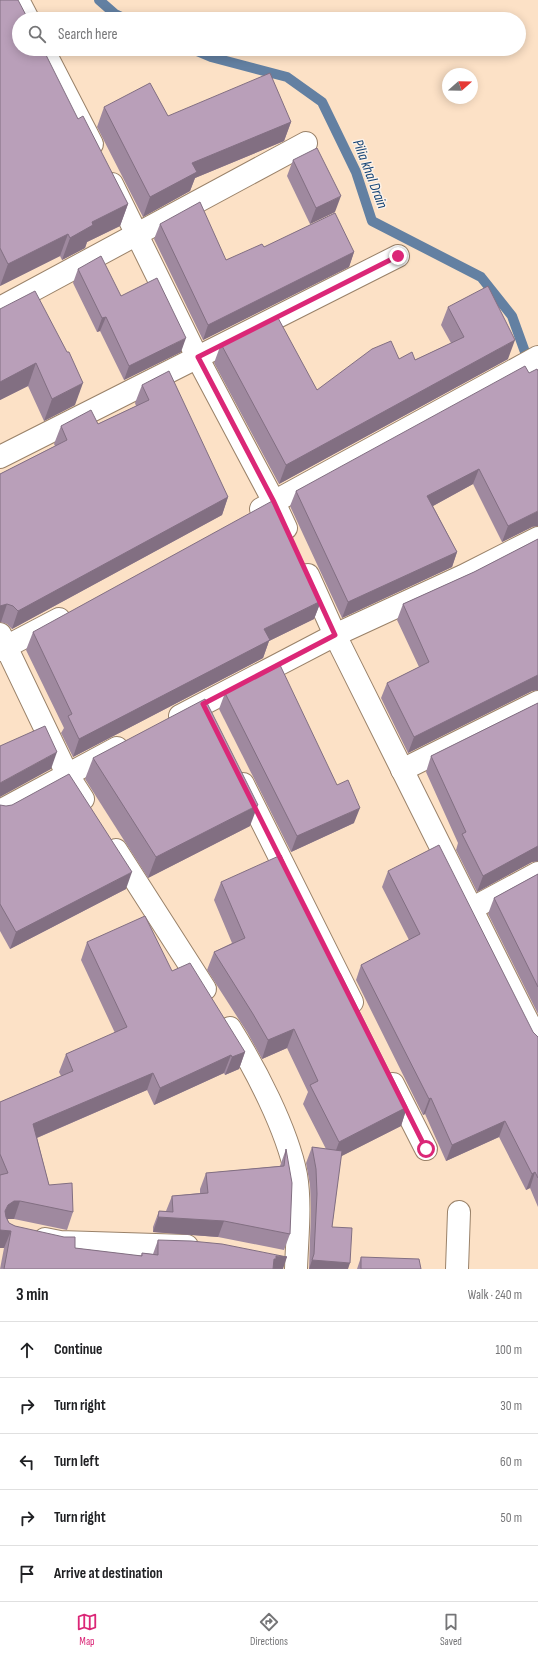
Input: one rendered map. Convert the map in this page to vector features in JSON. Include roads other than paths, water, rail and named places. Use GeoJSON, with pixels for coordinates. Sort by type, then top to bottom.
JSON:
{"type":"FeatureCollection","features":[{"type":"Feature","properties":{"kind":"street"},"geometry":{"type":"LineString","coordinates":[[0,4],[6,0]]}},
{"type":"Feature","properties":{"kind":"street"},"geometry":{"type":"LineString","coordinates":[[18,0],[24,12]]}},
{"type":"Feature","properties":{"kind":"street"},"geometry":{"type":"LineString","coordinates":[[47,56],[138,234],[198,357],[274,502],[335,635],[538,1041]]}},
{"type":"Feature","properties":{"kind":"street"},"geometry":{"type":"LineString","coordinates":[[1,304],[138,234],[306,143]]}},
{"type":"Feature","properties":{"kind":"street"},"geometry":{"type":"LineString","coordinates":[[0,457],[398,256]]}},
{"type":"Feature","properties":{"kind":"street"},"geometry":{"type":"LineString","coordinates":[[246,517],[538,357]]}},
{"type":"Feature","properties":{"kind":"street"},"geometry":{"type":"LineString","coordinates":[[162,725],[335,635],[463,576],[538,538]]}},
{"type":"Feature","properties":{"kind":"street"},"geometry":{"type":"LineString","coordinates":[[75,610],[2,644],[67,774],[93,814]]}},
{"type":"Feature","properties":{"kind":"street"},"geometry":{"type":"LineString","coordinates":[[402,770],[538,702]]}},
{"type":"Feature","properties":{"kind":"street"},"geometry":{"type":"LineString","coordinates":[[203,704],[214,725]]}},
{"type":"Feature","properties":{"kind":"street"},"geometry":{"type":"LineString","coordinates":[[0,811],[135,739]]}},
{"type":"Feature","properties":{"kind":"street"},"geometry":{"type":"LineString","coordinates":[[235,768],[362,1022]]}},
{"type":"Feature","properties":{"kind":"street"},"geometry":{"type":"LineString","coordinates":[[105,833],[236,1039],[262,1084],[284,1135],[296,1174],[298,1195],[296,1267],[274,1261]]}},
{"type":"Feature","properties":{"kind":"street"},"geometry":{"type":"LineString","coordinates":[[471,909],[538,872]]}},
{"type":"Feature","properties":{"kind":"street"},"geometry":{"type":"LineString","coordinates":[[383,1064],[426,1149]]}},
{"type":"Feature","properties":{"kind":"street"},"geometry":{"type":"LineString","coordinates":[[457,1269],[459,1212]]}},
{"type":"Feature","properties":{"kind":"street"},"geometry":{"type":"LineString","coordinates":[[23,1234],[60,1242],[185,1246],[209,1249]]}},
{"type":"Feature","properties":{"kind":"waterway","name":"Pilia khal Drain"},"geometry":{"type":"LineString","coordinates":[[99,0],[113,12]]}},
{"type":"Feature","properties":{"kind":"waterway","name":"Pilia khal Drain"},"geometry":{"type":"LineString","coordinates":[[209,56],[287,77],[322,102],[356,172],[372,221],[481,277],[512,316],[525,352],[533,361]]}}]}
